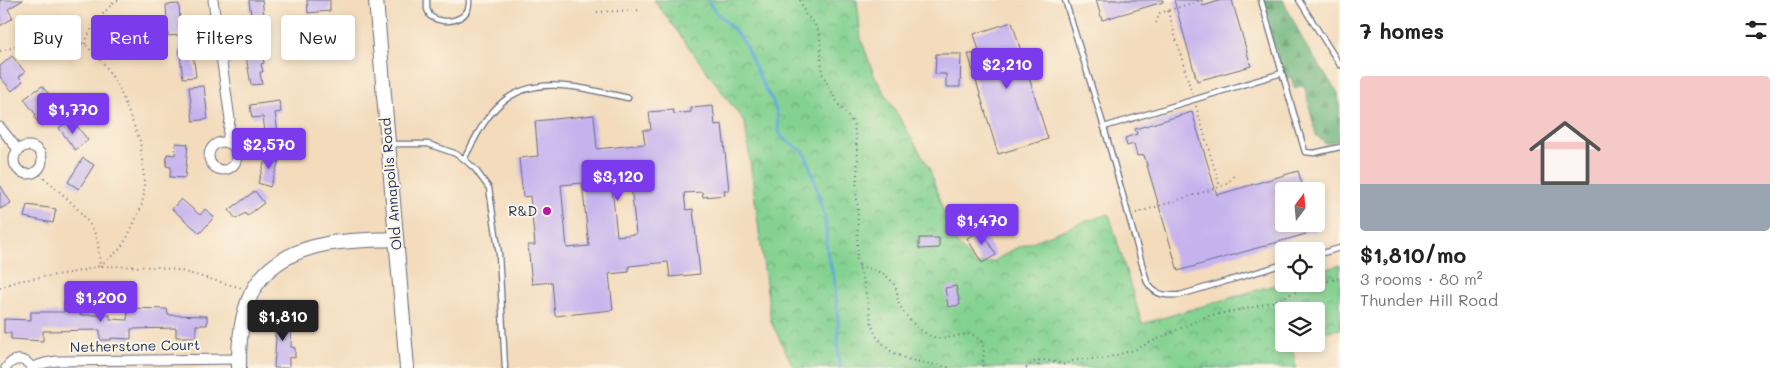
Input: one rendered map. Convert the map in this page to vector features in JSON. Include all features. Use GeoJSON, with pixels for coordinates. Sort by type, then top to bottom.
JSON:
{"type":"FeatureCollection","features":[{"type":"Feature","properties":{"kind":"main road","name":"Old Annapolis Road"},"geometry":{"type":"LineString","coordinates":[[376,0],[407,368]]}},
{"type":"Feature","properties":{"kind":"main road"},"geometry":{"type":"LineString","coordinates":[[239,363],[242,320],[246,303],[252,291],[268,270],[294,253],[328,244],[395,239]]}},
{"type":"Feature","properties":{"kind":"street"},"geometry":{"type":"LineString","coordinates":[[213,0],[230,119],[228,143]]}},
{"type":"Feature","properties":{"kind":"street"},"geometry":{"type":"LineString","coordinates":[[0,127],[19,151]]}},
{"type":"Feature","properties":{"kind":"street"},"geometry":{"type":"LineString","coordinates":[[26,147],[38,151],[41,155],[42,164],[37,171],[28,174],[17,168],[15,159],[19,151],[26,147]]}},
{"type":"Feature","properties":{"kind":"street","name":"Netherstone Court"},"geometry":{"type":"LineString","coordinates":[[6,368],[17,359],[26,361],[32,368],[57,361],[239,363]]}},
{"type":"Feature","properties":{"kind":"lane"},"geometry":{"type":"LineString","coordinates":[[427,0],[430,16],[435,19],[450,20],[460,18],[466,14],[469,0]]}},
{"type":"Feature","properties":{"kind":"lane"},"geometry":{"type":"LineString","coordinates":[[1065,0],[1150,288],[1159,294],[1168,296],[1180,295],[1275,267]]}},
{"type":"Feature","properties":{"kind":"lane"},"geometry":{"type":"LineString","coordinates":[[1261,0],[1305,152],[1314,153],[1340,147]]}},
{"type":"Feature","properties":{"kind":"lane"},"geometry":{"type":"LineString","coordinates":[[1299,0],[1340,65]]}},
{"type":"Feature","properties":{"kind":"lane"},"geometry":{"type":"LineString","coordinates":[[1104,127],[1282,73]]}},
{"type":"Feature","properties":{"kind":"lane"},"geometry":{"type":"LineString","coordinates":[[464,159],[484,123],[497,107],[510,96],[522,91],[539,86],[558,85],[628,98]]}},
{"type":"Feature","properties":{"kind":"lane"},"geometry":{"type":"LineString","coordinates":[[388,144],[428,144],[447,150],[464,159],[489,188],[500,254],[506,368]]}},
{"type":"Feature","properties":{"kind":"lane"},"geometry":{"type":"LineString","coordinates":[[1325,252],[1340,248]]}},
{"type":"Feature","properties":{"kind":"path"},"geometry":{"type":"LineString","coordinates":[[85,44],[95,23],[118,0]]}},
{"type":"Feature","properties":{"kind":"path"},"geometry":{"type":"LineString","coordinates":[[800,0],[805,14],[814,23],[820,34],[822,73],[838,104],[854,124],[858,157],[856,192],[858,227],[856,246],[872,326],[876,336],[889,350],[910,360],[951,368]]}},
{"type":"Feature","properties":{"kind":"path"},"geometry":{"type":"LineString","coordinates":[[1156,23],[1160,13],[1202,0]]}},
{"type":"Feature","properties":{"kind":"path"},"geometry":{"type":"LineString","coordinates":[[597,12],[640,10]]}},
{"type":"Feature","properties":{"kind":"path"},"geometry":{"type":"LineString","coordinates":[[0,51],[58,36],[85,44],[112,75],[128,109],[140,141],[144,194],[134,227],[119,250],[100,266]]}},
{"type":"Feature","properties":{"kind":"path"},"geometry":{"type":"LineString","coordinates":[[37,171],[89,224],[97,240],[100,266]]}},
{"type":"Feature","properties":{"kind":"path"},"geometry":{"type":"LineString","coordinates":[[1129,215],[1226,185],[1236,173]]}},
{"type":"Feature","properties":{"kind":"path"},"geometry":{"type":"LineString","coordinates":[[0,288],[18,281],[100,266],[158,267],[177,270],[252,291]]}},
{"type":"Feature","properties":{"kind":"path"},"geometry":{"type":"LineString","coordinates":[[859,266],[875,270],[894,283],[899,304],[910,320],[924,333],[935,338],[950,339],[964,335],[974,336],[982,342],[984,352],[982,368]]}},
{"type":"Feature","properties":{"kind":"path"},"geometry":{"type":"LineString","coordinates":[[1026,368],[1038,360],[1045,360],[1065,366],[1072,361],[1102,359],[1134,350],[1207,316],[1272,302],[1307,286],[1340,278]]}},
{"type":"Feature","properties":{"kind":"path"},"geometry":{"type":"LineString","coordinates":[[1038,360],[1039,368]]}},
{"type":"Feature","properties":{"kind":"green space"},"geometry":{"type":"Polygon","coordinates":[[[654,0],[857,0],[861,39],[874,75],[929,167],[952,238],[976,265],[994,261],[1014,249],[1109,214],[1142,324],[1275,285],[1275,292],[1325,292],[1325,269],[1340,265],[1340,329],[1325,332],[1325,302],[1275,302],[1275,352],[1293,352],[1296,368],[794,368],[771,322],[745,123],[654,0]]]}},
{"type":"Feature","properties":{"kind":"green space"},"geometry":{"type":"Polygon","coordinates":[[[1261,0],[1283,0],[1306,46],[1338,93],[1340,116],[1338,140],[1325,144],[1316,135],[1304,85],[1294,88],[1291,77],[1284,79],[1261,0]]]}},
{"type":"Feature","properties":{"kind":"building"},"geometry":{"type":"Polygon","coordinates":[[[0,0],[23,0],[8,9],[13,18],[0,26],[0,0]]]}},
{"type":"Feature","properties":{"kind":"building"},"geometry":{"type":"Polygon","coordinates":[[[249,0],[262,0],[264,15],[251,15],[249,0]]]}},
{"type":"Feature","properties":{"kind":"building"},"geometry":{"type":"Polygon","coordinates":[[[307,0],[330,0],[330,11],[308,13],[307,0]]]}},
{"type":"Feature","properties":{"kind":"building"},"geometry":{"type":"Polygon","coordinates":[[[1096,0],[1163,0],[1163,2],[1102,20],[1096,0]]]}},
{"type":"Feature","properties":{"kind":"building"},"geometry":{"type":"Polygon","coordinates":[[[1174,0],[1202,0],[1203,6],[1222,0],[1232,0],[1251,66],[1197,81],[1174,0]]]}},
{"type":"Feature","properties":{"kind":"building"},"geometry":{"type":"Polygon","coordinates":[[[179,4],[178,35],[168,36],[166,5],[179,4]]]}},
{"type":"Feature","properties":{"kind":"building"},"geometry":{"type":"Polygon","coordinates":[[[1012,22],[1048,139],[998,154],[968,54],[980,54],[974,34],[1012,22]]]}},
{"type":"Feature","properties":{"kind":"building"},"geometry":{"type":"Polygon","coordinates":[[[936,54],[961,54],[960,87],[946,87],[946,74],[935,74],[936,54]]]}},
{"type":"Feature","properties":{"kind":"building"},"geometry":{"type":"Polygon","coordinates":[[[12,56],[25,72],[19,77],[23,81],[12,91],[0,77],[0,66],[12,56]]]}},
{"type":"Feature","properties":{"kind":"building"},"geometry":{"type":"Polygon","coordinates":[[[181,60],[194,60],[196,77],[183,78],[181,60]]]}},
{"type":"Feature","properties":{"kind":"building"},"geometry":{"type":"Polygon","coordinates":[[[247,60],[263,60],[264,63],[261,64],[263,72],[260,72],[262,84],[251,85],[247,60]]]}},
{"type":"Feature","properties":{"kind":"building"},"geometry":{"type":"Polygon","coordinates":[[[42,86],[48,93],[43,97],[56,114],[41,126],[34,117],[36,115],[24,99],[42,86]]]}},
{"type":"Feature","properties":{"kind":"building"},"geometry":{"type":"Polygon","coordinates":[[[204,86],[208,119],[193,121],[189,87],[204,86]]]}},
{"type":"Feature","properties":{"kind":"building"},"geometry":{"type":"Polygon","coordinates":[[[279,101],[281,112],[275,113],[279,139],[266,140],[263,117],[252,118],[250,105],[279,101]]]}},
{"type":"Feature","properties":{"kind":"building","name":"R&D"},"geometry":{"type":"Polygon","coordinates":[[[713,106],[715,125],[722,124],[729,190],[724,190],[725,195],[703,197],[702,192],[684,193],[686,210],[693,209],[700,274],[670,277],[668,262],[629,266],[629,272],[609,274],[613,310],[555,316],[552,282],[532,284],[528,245],[535,245],[530,196],[523,197],[519,158],[538,156],[535,121],[594,115],[597,149],[645,144],[643,130],[651,130],[649,112],[673,110],[674,114],[691,112],[691,108],[713,106]],[[582,183],[561,185],[567,248],[589,246],[582,183]],[[631,186],[612,188],[617,236],[636,234],[631,186]]]}},
{"type":"Feature","properties":{"kind":"building"},"geometry":{"type":"Polygon","coordinates":[[[1192,112],[1217,195],[1298,171],[1301,182],[1275,182],[1275,232],[1313,232],[1178,271],[1144,155],[1137,156],[1134,144],[1127,146],[1125,138],[1137,134],[1135,129],[1192,112]]]}},
{"type":"Feature","properties":{"kind":"building"},"geometry":{"type":"Polygon","coordinates":[[[68,121],[74,128],[77,126],[88,140],[75,150],[59,128],[68,121]]]}},
{"type":"Feature","properties":{"kind":"building"},"geometry":{"type":"Polygon","coordinates":[[[176,143],[188,144],[185,178],[170,177],[171,167],[166,166],[167,154],[175,155],[176,143]]]}},
{"type":"Feature","properties":{"kind":"building"},"geometry":{"type":"Polygon","coordinates":[[[267,154],[280,158],[270,187],[258,183],[267,154]]]}},
{"type":"Feature","properties":{"kind":"building"},"geometry":{"type":"Polygon","coordinates":[[[83,158],[94,165],[79,189],[68,182],[83,158]]]}},
{"type":"Feature","properties":{"kind":"building"},"geometry":{"type":"Polygon","coordinates":[[[0,185],[11,203],[0,209],[0,185]]]}},
{"type":"Feature","properties":{"kind":"building"},"geometry":{"type":"Polygon","coordinates":[[[255,191],[264,203],[247,216],[245,213],[236,219],[229,210],[255,191]]]}},
{"type":"Feature","properties":{"kind":"building"},"geometry":{"type":"Polygon","coordinates":[[[181,199],[200,215],[205,209],[214,217],[200,233],[172,209],[181,199]]]}},
{"type":"Feature","properties":{"kind":"building"},"geometry":{"type":"Polygon","coordinates":[[[27,205],[56,209],[53,223],[24,217],[27,205]]]}},
{"type":"Feature","properties":{"kind":"building"},"geometry":{"type":"Polygon","coordinates":[[[982,230],[996,255],[982,263],[967,238],[982,230]]]}},
{"type":"Feature","properties":{"kind":"building"},"geometry":{"type":"Polygon","coordinates":[[[919,238],[939,238],[939,248],[919,249],[919,238]]]}},
{"type":"Feature","properties":{"kind":"building"},"geometry":{"type":"Polygon","coordinates":[[[956,286],[960,305],[948,307],[945,288],[956,286]]]}},
{"type":"Feature","properties":{"kind":"building"},"geometry":{"type":"Polygon","coordinates":[[[64,302],[80,302],[80,315],[110,315],[110,319],[127,320],[128,308],[167,309],[168,315],[207,316],[207,325],[196,325],[196,337],[176,337],[176,328],[131,329],[131,339],[111,338],[111,340],[100,340],[100,330],[43,331],[43,341],[11,339],[11,333],[4,333],[4,319],[31,320],[31,312],[64,312],[64,302]]]}},
{"type":"Feature","properties":{"kind":"building"},"geometry":{"type":"Polygon","coordinates":[[[275,316],[292,316],[291,347],[295,348],[295,358],[289,357],[289,368],[274,368],[275,316]]]}},
{"type":"Feature","properties":{"kind":"waterway"},"geometry":{"type":"LineString","coordinates":[[708,0],[714,10],[745,44],[765,89],[772,99],[777,113],[779,132],[783,138],[804,152],[809,163],[825,218],[827,253],[834,277],[840,368]]}},
{"type":"Feature","properties":{"kind":"place","name":"R&D"},"geometry":{"type":"Point","coordinates":[547,211]}}]}
